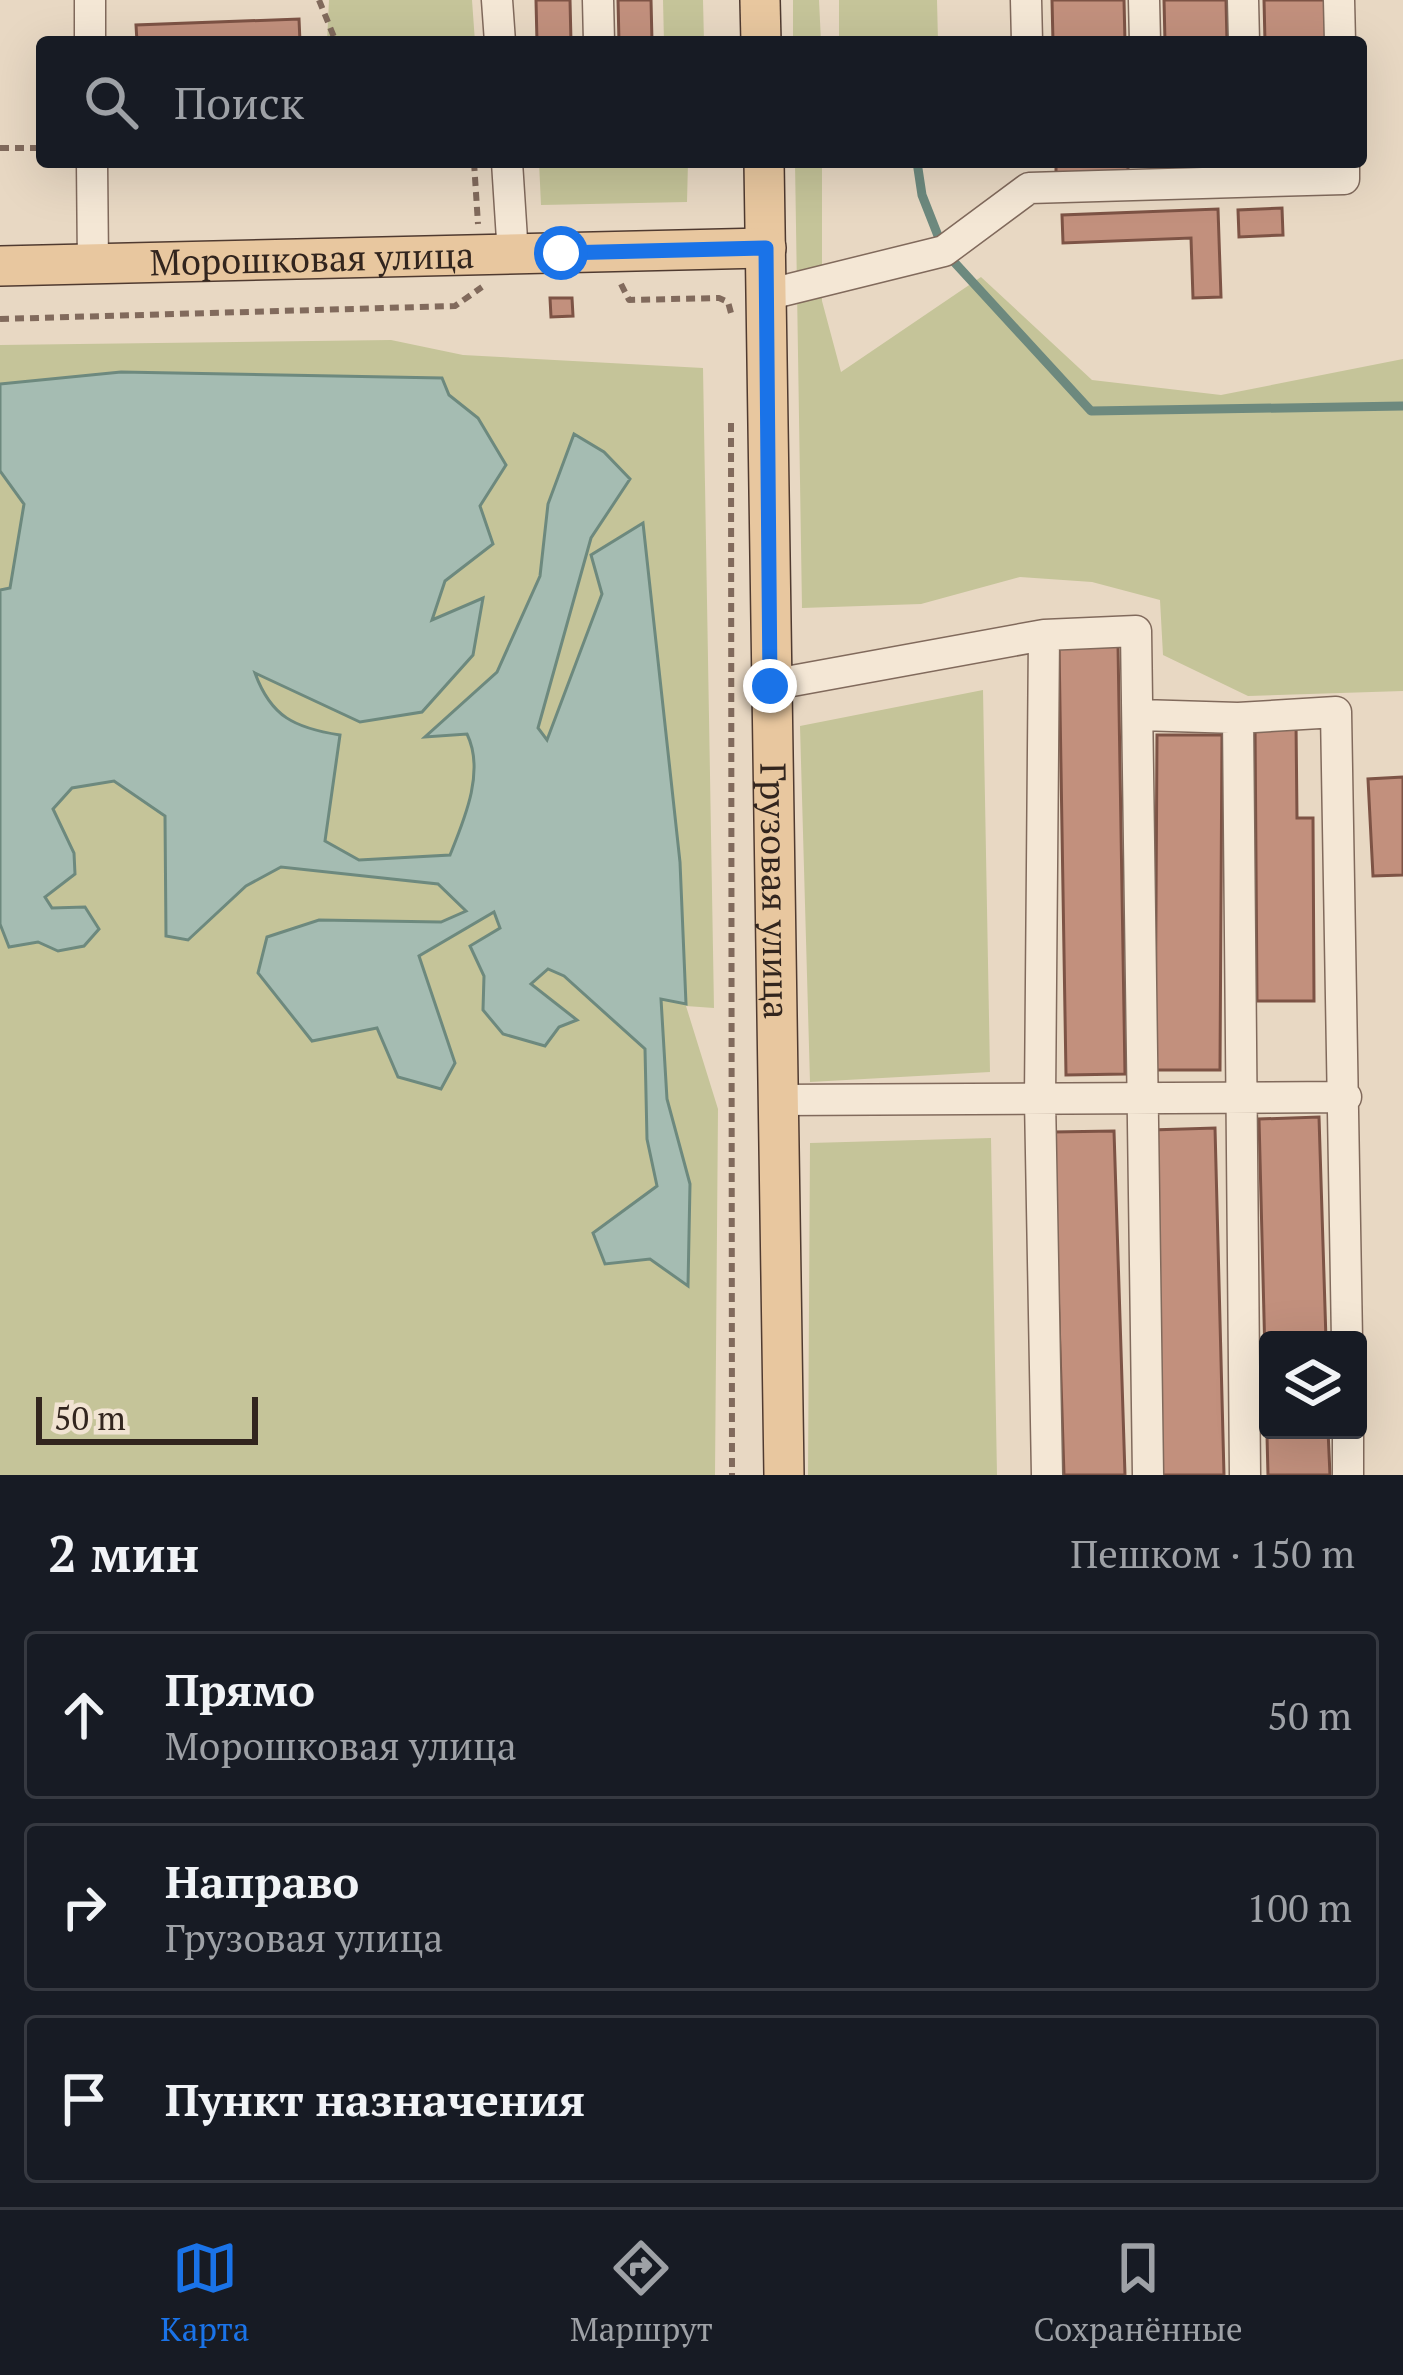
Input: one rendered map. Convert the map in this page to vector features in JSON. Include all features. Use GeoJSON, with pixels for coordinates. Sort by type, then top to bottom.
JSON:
{"type":"FeatureCollection","features":[{"type":"Feature","properties":{"kind":"main road"},"geometry":{"type":"LineString","coordinates":[[760,0],[761,36]]}},
{"type":"Feature","properties":{"kind":"main road","name":"Грузовая улица"},"geometry":{"type":"LineString","coordinates":[[764,168],[784,1475]]}},
{"type":"Feature","properties":{"kind":"main road","name":"Морошковая улица"},"geometry":{"type":"LineString","coordinates":[[0,266],[509,271],[766,248]]}},
{"type":"Feature","properties":{"kind":"lane"},"geometry":{"type":"LineString","coordinates":[[90,0],[90,36]]}},
{"type":"Feature","properties":{"kind":"lane"},"geometry":{"type":"LineString","coordinates":[[497,0],[500,36]]}},
{"type":"Feature","properties":{"kind":"lane"},"geometry":{"type":"LineString","coordinates":[[598,0],[599,36]]}},
{"type":"Feature","properties":{"kind":"lane"},"geometry":{"type":"LineString","coordinates":[[1026,0],[1027,36]]}},
{"type":"Feature","properties":{"kind":"lane"},"geometry":{"type":"LineString","coordinates":[[1144,0],[1145,36]]}},
{"type":"Feature","properties":{"kind":"lane"},"geometry":{"type":"LineString","coordinates":[[1243,0],[1244,36]]}},
{"type":"Feature","properties":{"kind":"lane"},"geometry":{"type":"LineString","coordinates":[[1339,0],[1340,36]]}},
{"type":"Feature","properties":{"kind":"lane"},"geometry":{"type":"LineString","coordinates":[[92,168],[93,264]]}},
{"type":"Feature","properties":{"kind":"lane"},"geometry":{"type":"LineString","coordinates":[[507,168],[509,271]]}},
{"type":"Feature","properties":{"kind":"lane"},"geometry":{"type":"LineString","coordinates":[[766,295],[944,251],[1029,175],[1249,172],[1344,179],[1344,168]]}},
{"type":"Feature","properties":{"kind":"lane"},"geometry":{"type":"LineString","coordinates":[[770,686],[1044,635],[1136,631],[1148,1475]]}},
{"type":"Feature","properties":{"kind":"lane"},"geometry":{"type":"LineString","coordinates":[[1044,635],[1040,1099],[1047,1475]]}},
{"type":"Feature","properties":{"kind":"lane"},"geometry":{"type":"LineString","coordinates":[[1140,716],[1238,718],[1336,712],[1347,1331]]}},
{"type":"Feature","properties":{"kind":"lane"},"geometry":{"type":"LineString","coordinates":[[1238,718],[1245,1475]]}},
{"type":"Feature","properties":{"kind":"lane"},"geometry":{"type":"LineString","coordinates":[[778,1100],[1346,1096]]}},
{"type":"Feature","properties":{"kind":"lane"},"geometry":{"type":"LineString","coordinates":[[1348,1439],[1348,1475]]}},
{"type":"Feature","properties":{"kind":"path"},"geometry":{"type":"LineString","coordinates":[[319,0],[334,36]]}},
{"type":"Feature","properties":{"kind":"path"},"geometry":{"type":"LineString","coordinates":[[0,148],[36,148]]}},
{"type":"Feature","properties":{"kind":"path"},"geometry":{"type":"LineString","coordinates":[[0,319],[454,306],[509,271]]}},
{"type":"Feature","properties":{"kind":"path"},"geometry":{"type":"LineString","coordinates":[[600,285],[623,284],[629,300],[719,298],[728,302],[731,337]]}},
{"type":"Feature","properties":{"kind":"path"},"geometry":{"type":"LineString","coordinates":[[731,408],[732,1475]]}},
{"type":"Feature","properties":{"kind":"green space"},"geometry":{"type":"Polygon","coordinates":[[[329,0],[472,0],[475,36],[327,36],[329,0]]]}},
{"type":"Feature","properties":{"kind":"green space"},"geometry":{"type":"Polygon","coordinates":[[[663,0],[703,0],[704,36],[664,36],[663,0]]]}},
{"type":"Feature","properties":{"kind":"green space"},"geometry":{"type":"Polygon","coordinates":[[[793,0],[819,0],[821,36],[793,36],[793,0]]]}},
{"type":"Feature","properties":{"kind":"green space"},"geometry":{"type":"Polygon","coordinates":[[[839,0],[937,0],[938,36],[839,36],[839,0]]]}},
{"type":"Feature","properties":{"kind":"green space"},"geometry":{"type":"Polygon","coordinates":[[[539,168],[688,168],[687,202],[541,205],[539,168]]]}},
{"type":"Feature","properties":{"kind":"green space"},"geometry":{"type":"Polygon","coordinates":[[[795,168],[822,168],[822,301],[841,372],[981,277],[1092,380],[1221,395],[1403,359],[1403,691],[1248,696],[1163,655],[1160,600],[1092,582],[1020,577],[921,604],[802,608],[795,168]]]}},
{"type":"Feature","properties":{"kind":"green space"},"geometry":{"type":"Polygon","coordinates":[[[391,340],[463,355],[703,368],[714,1008],[686,1006],[718,1109],[715,1475],[0,1475],[0,345],[391,340]]]}},
{"type":"Feature","properties":{"kind":"green space"},"geometry":{"type":"Polygon","coordinates":[[[983,690],[990,1072],[810,1082],[800,726],[983,690]]]}},
{"type":"Feature","properties":{"kind":"green space"},"geometry":{"type":"Polygon","coordinates":[[[991,1138],[997,1475],[808,1475],[810,1143],[991,1138]]]}},
{"type":"Feature","properties":{"kind":"shaded area"},"geometry":{"type":"Polygon","coordinates":[[[121,372],[442,378],[449,395],[478,418],[506,465],[480,506],[493,544],[445,581],[432,620],[483,598],[473,655],[422,712],[360,722],[255,673],[269,700],[287,718],[340,735],[325,841],[359,860],[450,855],[471,794],[472,748],[467,734],[425,737],[497,672],[540,576],[548,504],[574,434],[604,452],[630,479],[591,538],[538,728],[547,740],[602,594],[591,555],[643,523],[680,862],[686,1004],[661,999],[667,1099],[690,1184],[688,1286],[650,1259],[605,1264],[593,1233],[657,1186],[647,1139],[645,1049],[564,976],[548,969],[531,984],[577,1020],[559,1027],[545,1046],[503,1034],[483,1010],[484,976],[470,946],[500,928],[494,912],[419,956],[455,1063],[441,1089],[398,1077],[377,1028],[312,1041],[258,973],[267,937],[319,920],[441,922],[466,911],[438,884],[281,867],[246,886],[188,940],[166,936],[165,816],[114,781],[72,788],[53,809],[74,853],[75,874],[45,897],[52,908],[85,907],[99,929],[84,946],[58,951],[38,942],[9,947],[0,924],[0,590],[10,588],[24,504],[0,471],[0,384],[121,372]]]}},
{"type":"Feature","properties":{"kind":"building"},"geometry":{"type":"Polygon","coordinates":[[[536,0],[570,0],[571,36],[537,36],[536,0]]]}},
{"type":"Feature","properties":{"kind":"building"},"geometry":{"type":"Polygon","coordinates":[[[618,0],[651,0],[652,36],[619,36],[618,0]]]}},
{"type":"Feature","properties":{"kind":"building"},"geometry":{"type":"Polygon","coordinates":[[[1052,0],[1124,0],[1125,36],[1053,36],[1052,0]]]}},
{"type":"Feature","properties":{"kind":"building"},"geometry":{"type":"Polygon","coordinates":[[[1164,0],[1226,0],[1227,36],[1165,36],[1164,0]]]}},
{"type":"Feature","properties":{"kind":"building"},"geometry":{"type":"Polygon","coordinates":[[[1264,0],[1326,0],[1327,36],[1265,36],[1264,0]]]}},
{"type":"Feature","properties":{"kind":"building"},"geometry":{"type":"Polygon","coordinates":[[[299,19],[300,36],[137,36],[136,25],[299,19]]]}},
{"type":"Feature","properties":{"kind":"building"},"geometry":{"type":"Polygon","coordinates":[[[1056,168],[1128,168],[1128,171],[1056,173],[1056,168]]]}},
{"type":"Feature","properties":{"kind":"building"},"geometry":{"type":"Polygon","coordinates":[[[1282,208],[1283,235],[1239,237],[1238,210],[1282,208]]]}},
{"type":"Feature","properties":{"kind":"building"},"geometry":{"type":"Polygon","coordinates":[[[1218,209],[1221,297],[1193,298],[1191,238],[1063,243],[1062,215],[1218,209]]]}},
{"type":"Feature","properties":{"kind":"building"},"geometry":{"type":"Polygon","coordinates":[[[550,298],[572,298],[573,316],[551,317],[550,298]]]}},
{"type":"Feature","properties":{"kind":"building"},"geometry":{"type":"Polygon","coordinates":[[[1118,645],[1125,1074],[1066,1075],[1059,646],[1118,645]]]}},
{"type":"Feature","properties":{"kind":"building"},"geometry":{"type":"Polygon","coordinates":[[[1296,722],[1297,818],[1313,818],[1314,1001],[1257,1001],[1255,723],[1296,722]]]}},
{"type":"Feature","properties":{"kind":"building"},"geometry":{"type":"Polygon","coordinates":[[[1157,735],[1222,735],[1220,1070],[1155,1070],[1157,735]]]}},
{"type":"Feature","properties":{"kind":"building"},"geometry":{"type":"Polygon","coordinates":[[[1403,777],[1403,875],[1373,876],[1368,779],[1403,777]]]}},
{"type":"Feature","properties":{"kind":"building"},"geometry":{"type":"Polygon","coordinates":[[[1319,1117],[1326,1331],[1264,1331],[1259,1119],[1319,1117]]]}},
{"type":"Feature","properties":{"kind":"building"},"geometry":{"type":"Polygon","coordinates":[[[1215,1128],[1224,1475],[1159,1475],[1151,1130],[1215,1128]]]}},
{"type":"Feature","properties":{"kind":"building"},"geometry":{"type":"Polygon","coordinates":[[[1114,1131],[1125,1475],[1064,1475],[1053,1132],[1114,1131]]]}},
{"type":"Feature","properties":{"kind":"building"},"geometry":{"type":"Polygon","coordinates":[[[1267,1439],[1328,1439],[1330,1475],[1268,1475],[1267,1439]]]}},
{"type":"Feature","properties":{"kind":"waterway"},"geometry":{"type":"LineString","coordinates":[[918,168],[922,195],[944,251],[1091,411],[1403,406]]}},
{"type":"Feature","properties":{"kind":"route"},"geometry":{"type":"LineString","coordinates":[[561,253],[766,248],[770,686]]}}]}
